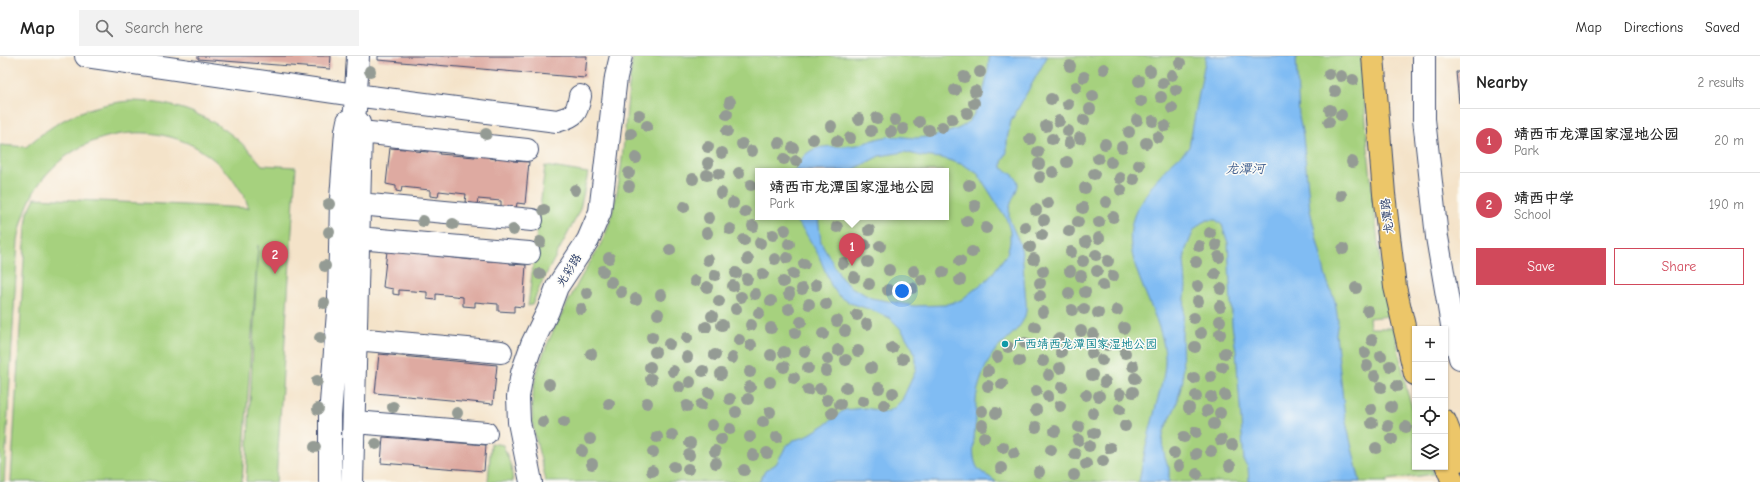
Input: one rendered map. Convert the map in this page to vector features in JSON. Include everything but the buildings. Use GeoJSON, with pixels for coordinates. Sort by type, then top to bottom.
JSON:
{"type":"FeatureCollection","features":[{"type":"Feature","properties":{"kind":"main road","name":"龙潭路"},"geometry":{"type":"LineString","coordinates":[[1373,56],[1384,194],[1395,287],[1412,362]]}},
{"type":"Feature","properties":{"kind":"main road","name":"龙潭路"},"geometry":{"type":"LineString","coordinates":[[1388,56],[1396,194],[1406,283],[1416,326]]}},
{"type":"Feature","properties":{"kind":"main road"},"geometry":{"type":"LineString","coordinates":[[1448,429],[1460,460]]}},
{"type":"Feature","properties":{"kind":"main road"},"geometry":{"type":"LineString","coordinates":[[1448,470],[1453,482]]}},
{"type":"Feature","properties":{"kind":"street"},"geometry":{"type":"LineString","coordinates":[[86,56],[176,62],[356,96],[557,121],[569,118],[577,111],[580,96]]}},
{"type":"Feature","properties":{"kind":"street"},"geometry":{"type":"LineString","coordinates":[[352,482],[355,422],[355,339],[359,204],[356,96],[358,56]]}},
{"type":"Feature","properties":{"kind":"street","name":"光彩路"},"geometry":{"type":"LineString","coordinates":[[531,482],[519,422],[518,397],[522,373],[532,344],[548,312],[557,286],[588,240],[600,212],[616,77],[621,56]]}},
{"type":"Feature","properties":{"kind":"street"},"geometry":{"type":"LineString","coordinates":[[1424,56],[1424,119],[1437,237],[1453,331],[1460,358]]}},
{"type":"Feature","properties":{"kind":"street"},"geometry":{"type":"LineString","coordinates":[[330,482],[330,416],[339,299],[341,200],[348,122],[357,125],[527,150]]}},
{"type":"Feature","properties":{"kind":"street"},"geometry":{"type":"LineString","coordinates":[[359,204],[532,220]]}},
{"type":"Feature","properties":{"kind":"street"},"geometry":{"type":"LineString","coordinates":[[358,238],[529,253]]}},
{"type":"Feature","properties":{"kind":"street"},"geometry":{"type":"LineString","coordinates":[[355,339],[501,352]]}},
{"type":"Feature","properties":{"kind":"street"},"geometry":{"type":"LineString","coordinates":[[355,422],[486,433]]}},
{"type":"Feature","properties":{"kind":"green space","name":"广西靖西龙潭国家湿地公园"},"geometry":{"type":"Polygon","coordinates":[[[633,56],[1361,56],[1369,160],[1382,278],[1390,316],[1369,318],[1370,328],[1394,328],[1407,391],[1412,407],[1412,470],[1432,470],[1434,474],[1387,480],[1388,482],[546,482],[532,420],[533,394],[536,376],[555,327],[579,281],[600,246],[609,224],[619,183],[633,56]]]}},
{"type":"Feature","properties":{"kind":"green space"},"geometry":{"type":"Polygon","coordinates":[[[129,101],[168,105],[186,110],[219,126],[234,137],[262,165],[296,167],[276,482],[246,482],[258,245],[242,482],[11,482],[26,226],[28,212],[35,198],[249,208],[240,190],[229,174],[199,149],[177,139],[154,134],[131,133],[108,137],[86,145],[66,157],[48,172],[34,192],[26,209],[18,240],[4,482],[0,482],[0,145],[26,147],[62,121],[74,115],[100,106],[129,101]]]}},
{"type":"Feature","properties":{"kind":"green space"},"geometry":{"type":"Polygon","coordinates":[[[545,166],[588,173],[580,209],[541,284],[532,305],[528,306],[545,166]]]}},
{"type":"Feature","properties":{"kind":"green space"},"geometry":{"type":"Polygon","coordinates":[[[491,443],[503,445],[511,466],[513,482],[488,482],[491,443]]]}},
{"type":"Feature","properties":{"kind":"water"},"geometry":{"type":"Polygon","coordinates":[[[989,56],[1047,56],[1011,121],[1007,139],[1007,152],[1002,162],[1002,168],[1016,179],[1018,184],[1010,208],[1009,216],[1020,244],[1023,261],[1026,311],[1022,323],[992,355],[985,368],[976,396],[973,447],[974,459],[977,468],[996,482],[759,482],[765,471],[776,464],[787,445],[794,440],[805,437],[826,424],[844,410],[865,408],[886,412],[894,408],[902,400],[916,370],[916,360],[913,349],[901,329],[890,318],[850,303],[838,295],[831,285],[818,254],[805,232],[795,220],[818,220],[821,242],[841,278],[851,287],[871,298],[914,306],[945,305],[961,300],[989,278],[1007,254],[1010,242],[1010,231],[1006,218],[978,174],[964,165],[942,158],[921,156],[905,152],[879,156],[857,168],[796,168],[800,161],[806,154],[820,148],[857,145],[890,136],[917,138],[943,134],[962,127],[971,118],[980,102],[986,82],[989,56]]]}},
{"type":"Feature","properties":{"kind":"water","name":"龙潭河"},"geometry":{"type":"Polygon","coordinates":[[[1206,56],[1296,56],[1299,117],[1303,136],[1310,210],[1326,278],[1335,301],[1338,321],[1336,334],[1345,418],[1360,482],[1249,482],[1248,467],[1244,462],[1236,351],[1232,325],[1228,243],[1222,225],[1216,220],[1207,220],[1201,223],[1194,230],[1186,249],[1184,260],[1186,285],[1182,333],[1183,380],[1176,406],[1164,431],[1162,442],[1165,458],[1169,468],[1169,482],[1139,482],[1163,378],[1165,357],[1162,338],[1156,319],[1140,280],[1134,260],[1131,241],[1132,222],[1140,204],[1154,182],[1167,167],[1189,147],[1206,56]]]}},
{"type":"Feature","properties":{"kind":"place","name":"靖西市龙潭国家湿地公园"},"geometry":{"type":"Point","coordinates":[852,266]}},
{"type":"Feature","properties":{"kind":"place","name":"靖西中学"},"geometry":{"type":"Point","coordinates":[275,274]}},
{"type":"Feature","properties":{"kind":"place","name":"广西靖西龙潭国家湿地公园"},"geometry":{"type":"Point","coordinates":[1005,344]}}]}
